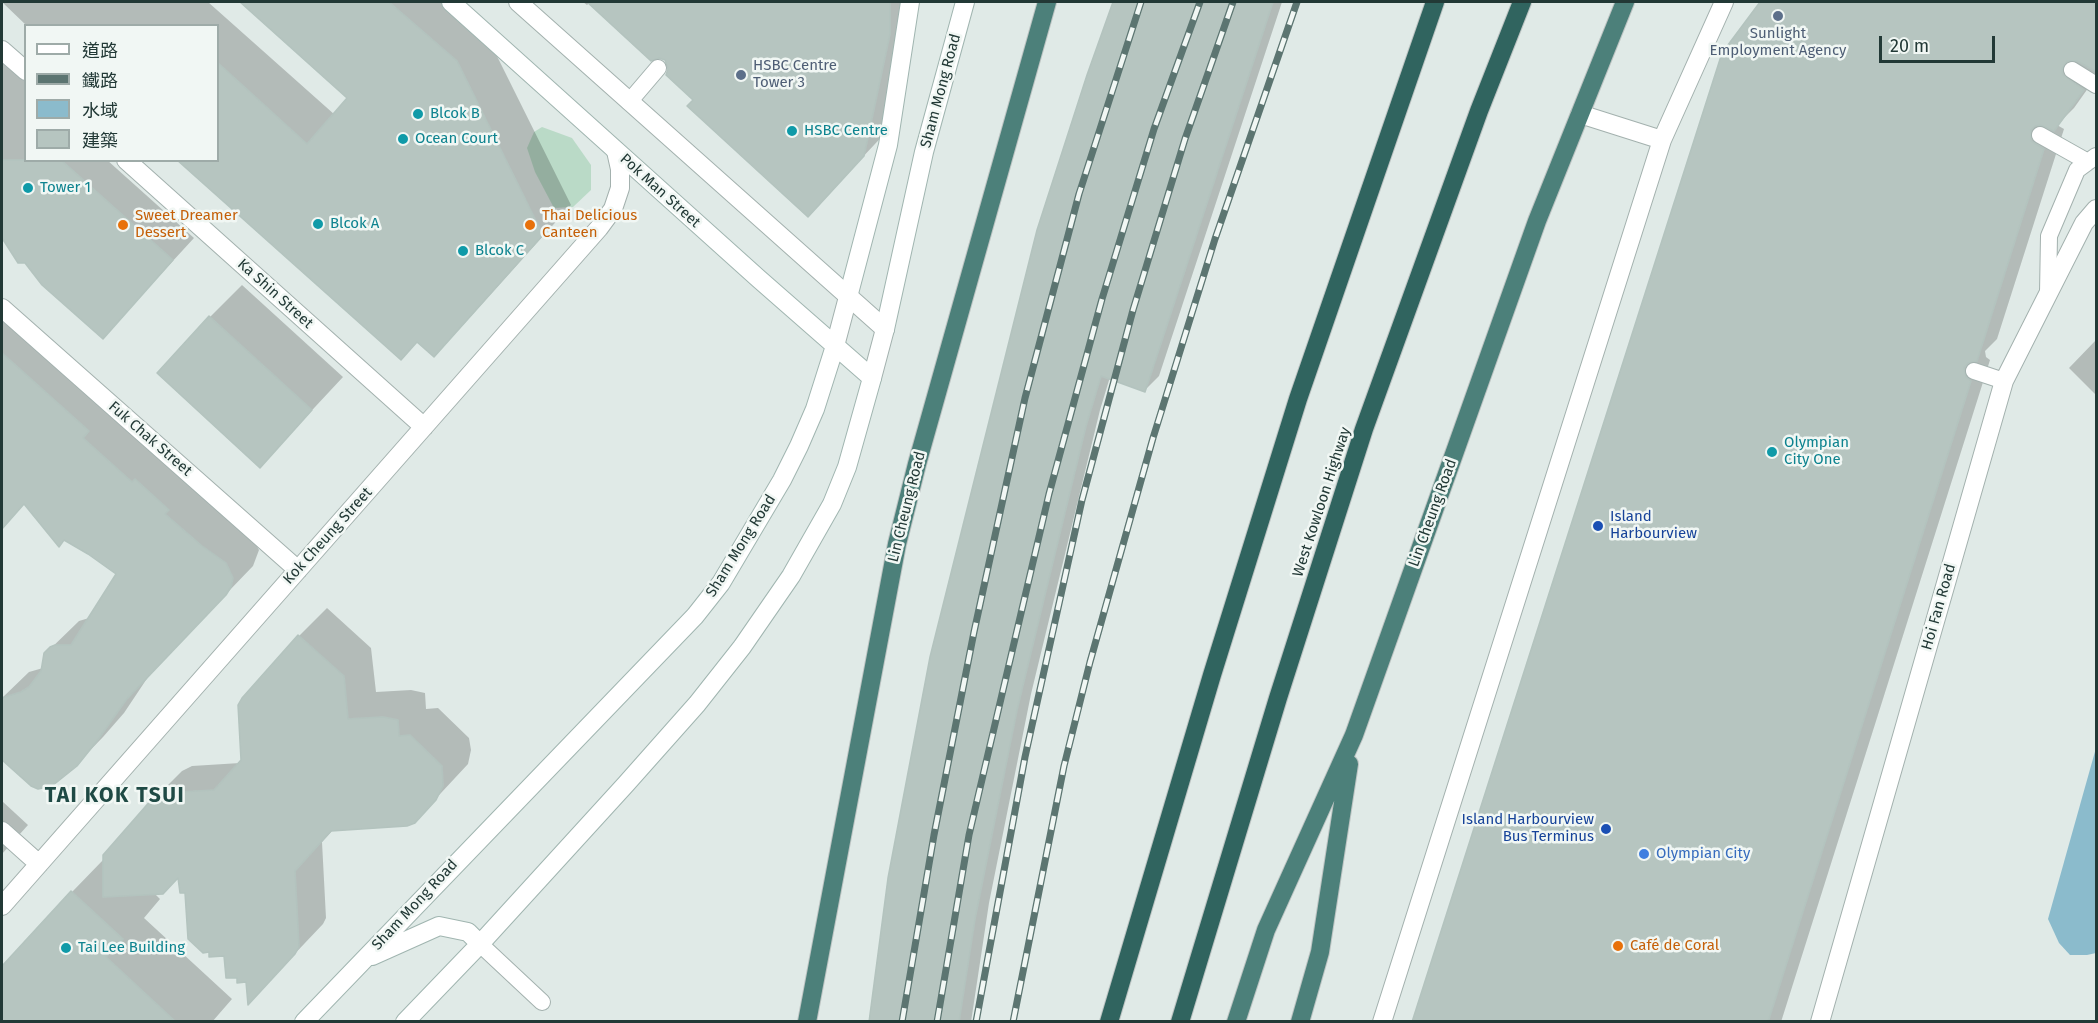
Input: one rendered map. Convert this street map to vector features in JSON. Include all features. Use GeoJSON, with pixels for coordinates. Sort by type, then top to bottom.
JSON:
{"type":"FeatureCollection","features":[{"type":"Feature","properties":{"kind":"highway","name":"Lin Cheung Road"},"geometry":{"type":"LineString","coordinates":[[807,1022],[897,544],[917,464],[1047,2]]}},
{"type":"Feature","properties":{"kind":"highway"},"geometry":{"type":"LineString","coordinates":[[1109,1022],[1212,675],[1323,325],[1435,2]]}},
{"type":"Feature","properties":{"kind":"highway","name":"West Kowloon Highway"},"geometry":{"type":"LineString","coordinates":[[1180,1022],[1278,698],[1364,429],[1479,111],[1522,2]]}},
{"type":"Feature","properties":{"kind":"highway","name":"Lin Cheung Road"},"geometry":{"type":"LineString","coordinates":[[1236,1022],[1266,930],[1354,735],[1537,221],[1625,2]]}},
{"type":"Feature","properties":{"kind":"highway"},"geometry":{"type":"LineString","coordinates":[[1300,1022],[1320,952],[1354,735]]}},
{"type":"Feature","properties":{"kind":"street","name":"Pok Man Street"},"geometry":{"type":"LineString","coordinates":[[451,2],[872,378]]}},
{"type":"Feature","properties":{"kind":"street"},"geometry":{"type":"LineString","coordinates":[[519,2],[885,329]]}},
{"type":"Feature","properties":{"kind":"street","name":"Sham Mong Road"},"geometry":{"type":"LineString","coordinates":[[304,1022],[415,904],[695,616],[721,583],[744,546],[799,446],[815,409],[835,346],[888,145],[909,2]]}},
{"type":"Feature","properties":{"kind":"street","name":"Sham Mong Road"},"geometry":{"type":"LineString","coordinates":[[405,1022],[480,944],[697,704],[742,647],[791,576],[832,504],[847,467],[885,329],[924,152],[965,2]]}},
{"type":"Feature","properties":{"kind":"street"},"geometry":{"type":"LineString","coordinates":[[1382,1022],[1662,140],[1724,2]]}},
{"type":"Feature","properties":{"kind":"street"},"geometry":{"type":"LineString","coordinates":[[2,50],[24,69]]}},
{"type":"Feature","properties":{"kind":"street"},"geometry":{"type":"LineString","coordinates":[[1580,114],[1662,140]]}},
{"type":"Feature","properties":{"kind":"street","name":"Kok Cheung Street"},"geometry":{"type":"LineString","coordinates":[[2,906],[588,241],[613,209],[620,188],[620,169],[616,151]]}},
{"type":"Feature","properties":{"kind":"street","name":"Ka Shin Street"},"geometry":{"type":"LineString","coordinates":[[128,162],[424,427]]}},
{"type":"Feature","properties":{"kind":"street","name":"Hoi Fan Road"},"geometry":{"type":"LineString","coordinates":[[1821,1022],[2004,381],[2084,224],[2097,209]]}},
{"type":"Feature","properties":{"kind":"street","name":"Fuk Chak Street"},"geometry":{"type":"LineString","coordinates":[[2,308],[298,570]]}},
{"type":"Feature","properties":{"kind":"street"},"geometry":{"type":"LineString","coordinates":[[2,831],[39,864]]}},
{"type":"Feature","properties":{"kind":"street"},"geometry":{"type":"LineString","coordinates":[[364,960],[439,926],[468,932],[480,944]]}},
{"type":"Feature","properties":{"kind":"lane"},"geometry":{"type":"LineString","coordinates":[[629,102],[658,68]]}},
{"type":"Feature","properties":{"kind":"lane"},"geometry":{"type":"LineString","coordinates":[[2072,70],[2097,85]]}},
{"type":"Feature","properties":{"kind":"lane"},"geometry":{"type":"LineString","coordinates":[[2040,135],[2092,159],[2077,170],[2049,236],[2048,294]]}},
{"type":"Feature","properties":{"kind":"lane"},"geometry":{"type":"LineString","coordinates":[[1974,371],[2004,381]]}},
{"type":"Feature","properties":{"kind":"lane"},"geometry":{"type":"LineString","coordinates":[[480,944],[542,1002]]}},
{"type":"Feature","properties":{"kind":"green space"},"geometry":{"type":"Polygon","coordinates":[[[542,127],[572,138],[591,165],[591,190],[573,207],[554,208],[535,172],[527,148],[534,132],[542,127]]]}},
{"type":"Feature","properties":{"kind":"water"},"geometry":{"type":"Polygon","coordinates":[[[2096,748],[2096,953],[2070,955],[2059,943],[2048,919],[2096,748]]]}},
{"type":"Feature","properties":{"kind":"building","name":"Ocean Court"},"geometry":{"type":"Polygon","coordinates":[[[240,2],[389,2],[457,61],[543,235],[434,357],[417,342],[401,360],[179,162],[219,162],[219,64],[307,144],[347,98],[240,2]]]}},
{"type":"Feature","properties":{"kind":"building","name":"HSBC Centre"},"geometry":{"type":"Polygon","coordinates":[[[587,2],[890,2],[890,34],[864,156],[808,217],[687,106],[693,100],[666,75],[668,69],[665,60],[659,58],[651,61],[587,2]]]}},
{"type":"Feature","properties":{"kind":"building"},"geometry":{"type":"Polygon","coordinates":[[[1113,2],[1273,2],[1145,392],[1101,376],[1086,426],[1017,710],[975,919],[959,1022],[869,1022],[888,878],[930,657],[1037,230],[1113,2]]]}},
{"type":"Feature","properties":{"kind":"building","name":"Olympian City One"},"geometry":{"type":"Polygon","coordinates":[[[1760,2],[2097,2],[2097,72],[2077,61],[2067,61],[2062,69],[2063,75],[2084,90],[2054,131],[2040,125],[2031,130],[2031,141],[2044,149],[1977,361],[1968,363],[1964,368],[1966,377],[1971,381],[1768,1022],[1412,1022],[1722,53],[1760,2]]]}},
{"type":"Feature","properties":{"kind":"building"},"geometry":{"type":"Polygon","coordinates":[[[2,160],[63,162],[173,260],[103,339],[42,285],[25,263],[18,263],[2,238],[2,160]]]}},
{"type":"Feature","properties":{"kind":"building"},"geometry":{"type":"Polygon","coordinates":[[[209,316],[312,410],[260,468],[157,373],[209,316]]]}},
{"type":"Feature","properties":{"kind":"building"},"geometry":{"type":"Polygon","coordinates":[[[2,353],[89,431],[83,438],[132,482],[135,479],[169,510],[165,514],[226,563],[233,578],[226,595],[126,700],[77,766],[52,786],[38,789],[31,786],[2,760],[2,698],[29,687],[41,671],[44,653],[50,647],[71,645],[116,574],[64,540],[59,547],[24,504],[2,529],[2,353]]]}},
{"type":"Feature","properties":{"kind":"building"},"geometry":{"type":"Polygon","coordinates":[[[298,635],[344,676],[348,719],[383,717],[398,720],[399,736],[410,735],[442,766],[443,786],[436,800],[415,823],[407,826],[331,831],[295,871],[299,947],[248,1005],[246,982],[237,983],[237,978],[226,978],[224,956],[209,957],[209,952],[203,953],[188,939],[185,893],[180,893],[178,878],[163,894],[103,897],[103,855],[152,799],[163,793],[214,790],[241,760],[238,705],[298,635]]]}},
{"type":"Feature","properties":{"kind":"building","name":"Tai Lee Building"},"geometry":{"type":"Polygon","coordinates":[[[71,891],[123,939],[106,957],[176,1022],[2,1022],[2,966],[71,891]]]}},
{"type":"Feature","properties":{"kind":"railway"},"geometry":{"type":"LineString","coordinates":[[902,1022],[934,835],[974,632],[1025,398],[1079,194],[1141,2]]}},
{"type":"Feature","properties":{"kind":"railway"},"geometry":{"type":"LineString","coordinates":[[937,1022],[969,835],[1049,494],[1102,299],[1154,129],[1200,2]]}},
{"type":"Feature","properties":{"kind":"railway"},"geometry":{"type":"LineString","coordinates":[[976,1022],[1025,757],[1082,500],[1133,310],[1185,139],[1233,2]]}},
{"type":"Feature","properties":{"kind":"railway"},"geometry":{"type":"LineString","coordinates":[[1013,1022],[1064,766],[1090,662],[1153,438],[1215,239],[1297,2]]}},
{"type":"Feature","properties":{"kind":"place","name":"Sunlight Employment Agency"},"geometry":{"type":"Point","coordinates":[1778,16]}},
{"type":"Feature","properties":{"kind":"place","name":"HSBC Centre Tower 3"},"geometry":{"type":"Point","coordinates":[741,75]}},
{"type":"Feature","properties":{"kind":"place","name":"Blcok B"},"geometry":{"type":"Point","coordinates":[418,114]}},
{"type":"Feature","properties":{"kind":"place","name":"HSBC Centre"},"geometry":{"type":"Point","coordinates":[792,131]}},
{"type":"Feature","properties":{"kind":"place","name":"Ocean Court"},"geometry":{"type":"Point","coordinates":[403,139]}},
{"type":"Feature","properties":{"kind":"place","name":"Tower 1"},"geometry":{"type":"Point","coordinates":[28,188]}},
{"type":"Feature","properties":{"kind":"place","name":"Blcok A"},"geometry":{"type":"Point","coordinates":[318,224]}},
{"type":"Feature","properties":{"kind":"place","name":"Sweet Dreamer Dessert"},"geometry":{"type":"Point","coordinates":[123,225]}},
{"type":"Feature","properties":{"kind":"place","name":"Thai Delicious Canteen"},"geometry":{"type":"Point","coordinates":[530,225]}},
{"type":"Feature","properties":{"kind":"place","name":"Blcok C"},"geometry":{"type":"Point","coordinates":[463,251]}},
{"type":"Feature","properties":{"kind":"place","name":"Olympian City One"},"geometry":{"type":"Point","coordinates":[1772,452]}},
{"type":"Feature","properties":{"kind":"place","name":"Island Harbourview"},"geometry":{"type":"Point","coordinates":[1598,526]}},
{"type":"Feature","properties":{"kind":"place","name":"Island Harbourview Bus Terminus"},"geometry":{"type":"Point","coordinates":[1606,829]}},
{"type":"Feature","properties":{"kind":"place","name":"Olympian City"},"geometry":{"type":"Point","coordinates":[1644,854]}},
{"type":"Feature","properties":{"kind":"place","name":"Café de Coral"},"geometry":{"type":"Point","coordinates":[1618,946]}},
{"type":"Feature","properties":{"kind":"place","name":"Tai Lee Building"},"geometry":{"type":"Point","coordinates":[66,948]}},
{"type":"Feature","properties":{"kind":"district","name":"TAI KOK TSUI"},"geometry":{"type":"Point","coordinates":[115,796]}}]}
